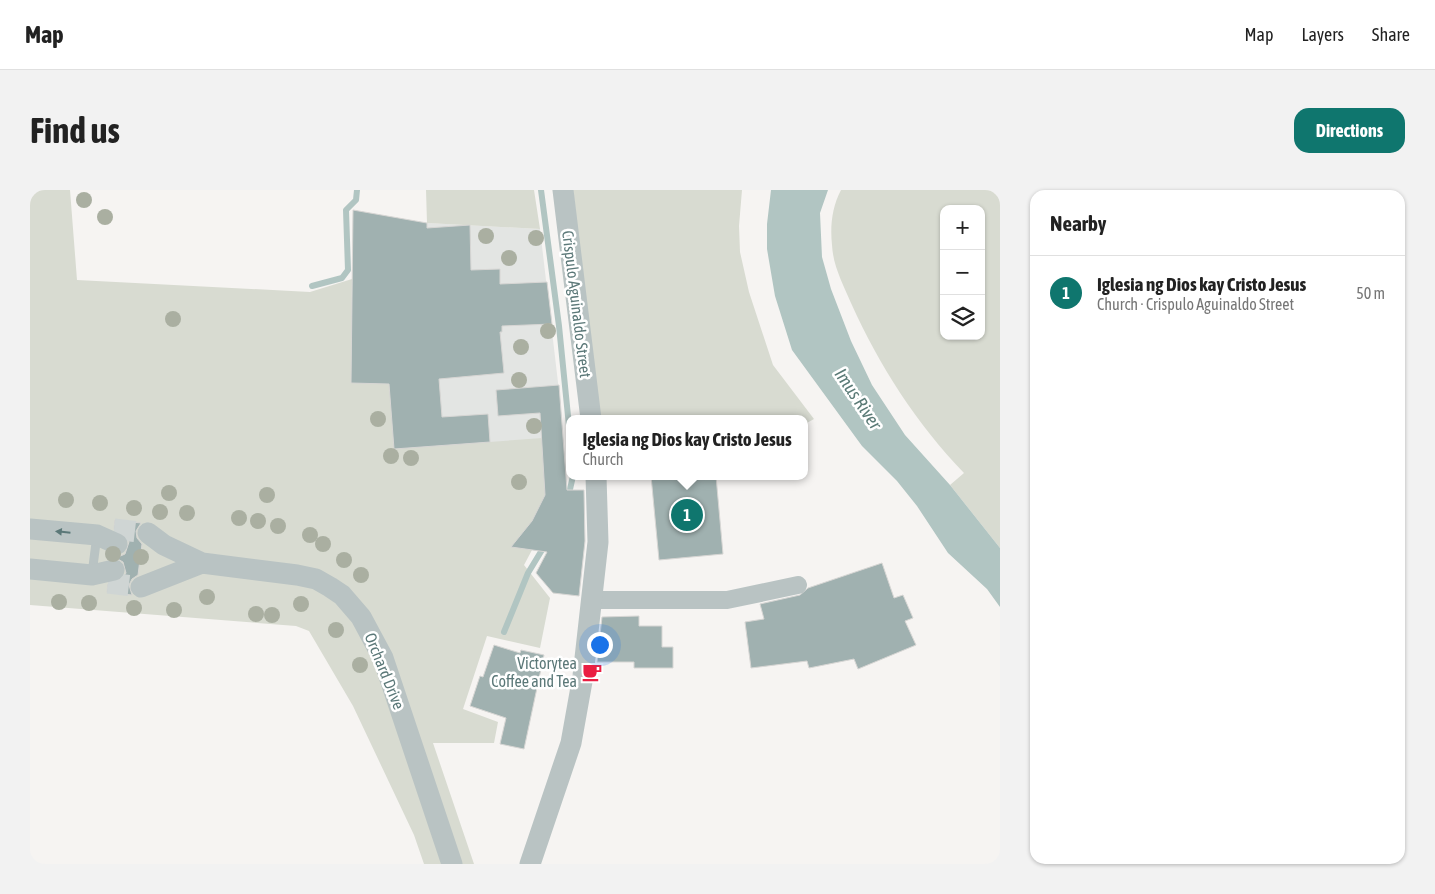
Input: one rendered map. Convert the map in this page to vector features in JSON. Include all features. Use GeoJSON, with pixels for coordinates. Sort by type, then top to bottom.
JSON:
{"type":"FeatureCollection","features":[{"type":"Feature","properties":{"kind":"street","name":"Crispulo Aguinaldo Street"},"geometry":{"type":"LineString","coordinates":[[563,190],[591,415]]}},
{"type":"Feature","properties":{"kind":"street"},"geometry":{"type":"LineString","coordinates":[[530,864],[571,742],[583,676],[593,600],[599,518],[596,480]]}},
{"type":"Feature","properties":{"kind":"street"},"geometry":{"type":"LineString","coordinates":[[30,529],[110,536]]}},
{"type":"Feature","properties":{"kind":"street","name":"Orchard Drive"},"geometry":{"type":"LineString","coordinates":[[151,541],[202,563],[316,579],[342,595],[361,617],[390,676],[452,864]]}},
{"type":"Feature","properties":{"kind":"street","name":"Orchard Drive"},"geometry":{"type":"LineString","coordinates":[[140,580],[161,579],[202,563]]}},
{"type":"Feature","properties":{"kind":"street"},"geometry":{"type":"LineString","coordinates":[[30,569],[105,576]]}},
{"type":"Feature","properties":{"kind":"street"},"geometry":{"type":"LineString","coordinates":[[593,600],[664,602],[726,600],[798,585]]}},
{"type":"Feature","properties":{"kind":"lane"},"geometry":{"type":"LineString","coordinates":[[105,576],[110,536]]}},
{"type":"Feature","properties":{"kind":"shaded area"},"geometry":{"type":"Polygon","coordinates":[[[30,190],[70,190],[77,280],[310,292],[352,279],[351,383],[389,384],[394,449],[542,438],[545,495],[532,550],[524,565],[550,598],[540,648],[487,636],[463,709],[498,722],[494,743],[433,743],[474,864],[424,864],[414,835],[353,706],[309,631],[296,626],[30,605],[30,190]]]}},
{"type":"Feature","properties":{"kind":"shaded area"},"geometry":{"type":"Polygon","coordinates":[[[426,190],[534,190],[540,229],[427,223],[426,190]]]}},
{"type":"Feature","properties":{"kind":"shaded area"},"geometry":{"type":"Polygon","coordinates":[[[573,190],[742,190],[739,226],[740,252],[749,292],[773,365],[814,419],[808,422],[808,415],[599,415],[573,190]]]}},
{"type":"Feature","properties":{"kind":"shaded area"},"geometry":{"type":"Polygon","coordinates":[[[841,190],[1000,190],[1000,548],[950,485],[964,473],[930,434],[900,393],[862,327],[834,260],[831,238],[834,210],[841,190]]]}},
{"type":"Feature","properties":{"kind":"shaded area"},"geometry":{"type":"Polygon","coordinates":[[[353,210],[427,223],[540,229],[561,408],[567,494],[350,524],[353,210]]]}},
{"type":"Feature","properties":{"kind":"water","name":"Imus River"},"geometry":{"type":"Polygon","coordinates":[[[771,190],[828,190],[820,213],[822,257],[831,289],[851,341],[872,385],[905,435],[950,485],[1000,548],[1000,607],[987,589],[948,553],[917,506],[897,481],[862,446],[792,350],[775,296],[767,249],[767,224],[771,190]]]}},
{"type":"Feature","properties":{"kind":"building"},"geometry":{"type":"Polygon","coordinates":[[[353,210],[427,223],[427,228],[470,225],[471,270],[500,269],[500,284],[547,282],[552,324],[502,326],[502,332],[500,332],[504,373],[439,379],[442,417],[488,414],[490,442],[394,449],[389,384],[351,383],[353,210]]]}},
{"type":"Feature","properties":{"kind":"building"},"geometry":{"type":"Polygon","coordinates":[[[559,385],[567,490],[584,490],[585,541],[579,596],[553,593],[536,573],[547,552],[511,547],[532,521],[545,495],[540,413],[498,416],[496,390],[559,385]]]}},
{"type":"Feature","properties":{"kind":"building"},"geometry":{"type":"Polygon","coordinates":[[[651,480],[716,480],[723,554],[659,560],[651,480]]]}},
{"type":"Feature","properties":{"kind":"building"},"geometry":{"type":"Polygon","coordinates":[[[115,520],[141,523],[136,531],[137,538],[142,544],[138,575],[132,579],[129,585],[132,595],[107,592],[108,584],[122,579],[126,573],[123,562],[116,558],[125,554],[129,542],[127,536],[114,529],[115,520]]]}},
{"type":"Feature","properties":{"kind":"building"},"geometry":{"type":"Polygon","coordinates":[[[882,563],[894,598],[903,595],[913,618],[905,621],[916,645],[858,669],[854,659],[809,668],[807,661],[751,668],[745,622],[764,619],[760,604],[800,595],[808,588],[882,563]]]}},
{"type":"Feature","properties":{"kind":"building"},"geometry":{"type":"Polygon","coordinates":[[[639,616],[639,626],[662,626],[662,647],[673,647],[673,668],[634,668],[634,662],[597,662],[602,617],[639,616]]]}},
{"type":"Feature","properties":{"kind":"building"},"geometry":{"type":"Polygon","coordinates":[[[494,645],[520,653],[521,650],[544,655],[524,749],[500,744],[506,718],[470,706],[480,676],[483,677],[494,645]]]}},
{"type":"Feature","properties":{"kind":"waterway"},"geometry":{"type":"LineString","coordinates":[[312,286],[342,278],[348,270],[346,210],[356,200],[357,190]]}},
{"type":"Feature","properties":{"kind":"waterway"},"geometry":{"type":"LineString","coordinates":[[541,190],[559,326],[568,415]]}},
{"type":"Feature","properties":{"kind":"waterway"},"geometry":{"type":"LineString","coordinates":[[568,498],[572,480]]}},
{"type":"Feature","properties":{"kind":"waterway"},"geometry":{"type":"LineString","coordinates":[[504,632],[528,573],[545,545]]}},
{"type":"Feature","properties":{"kind":"tunnel"},"geometry":{"type":"LineString","coordinates":[[114,529],[148,533]]}},
{"type":"Feature","properties":{"kind":"tunnel"},"geometry":{"type":"LineString","coordinates":[[108,583],[141,587]]}},
{"type":"Feature","properties":{"kind":"place","name":"Iglesia ng Dios kay Cristo Jesus"},"geometry":{"type":"Point","coordinates":[687,515]}},
{"type":"Feature","properties":{"kind":"place","name":"Victorytea Coffee and Tea"},"geometry":{"type":"Point","coordinates":[592,672]}}]}
